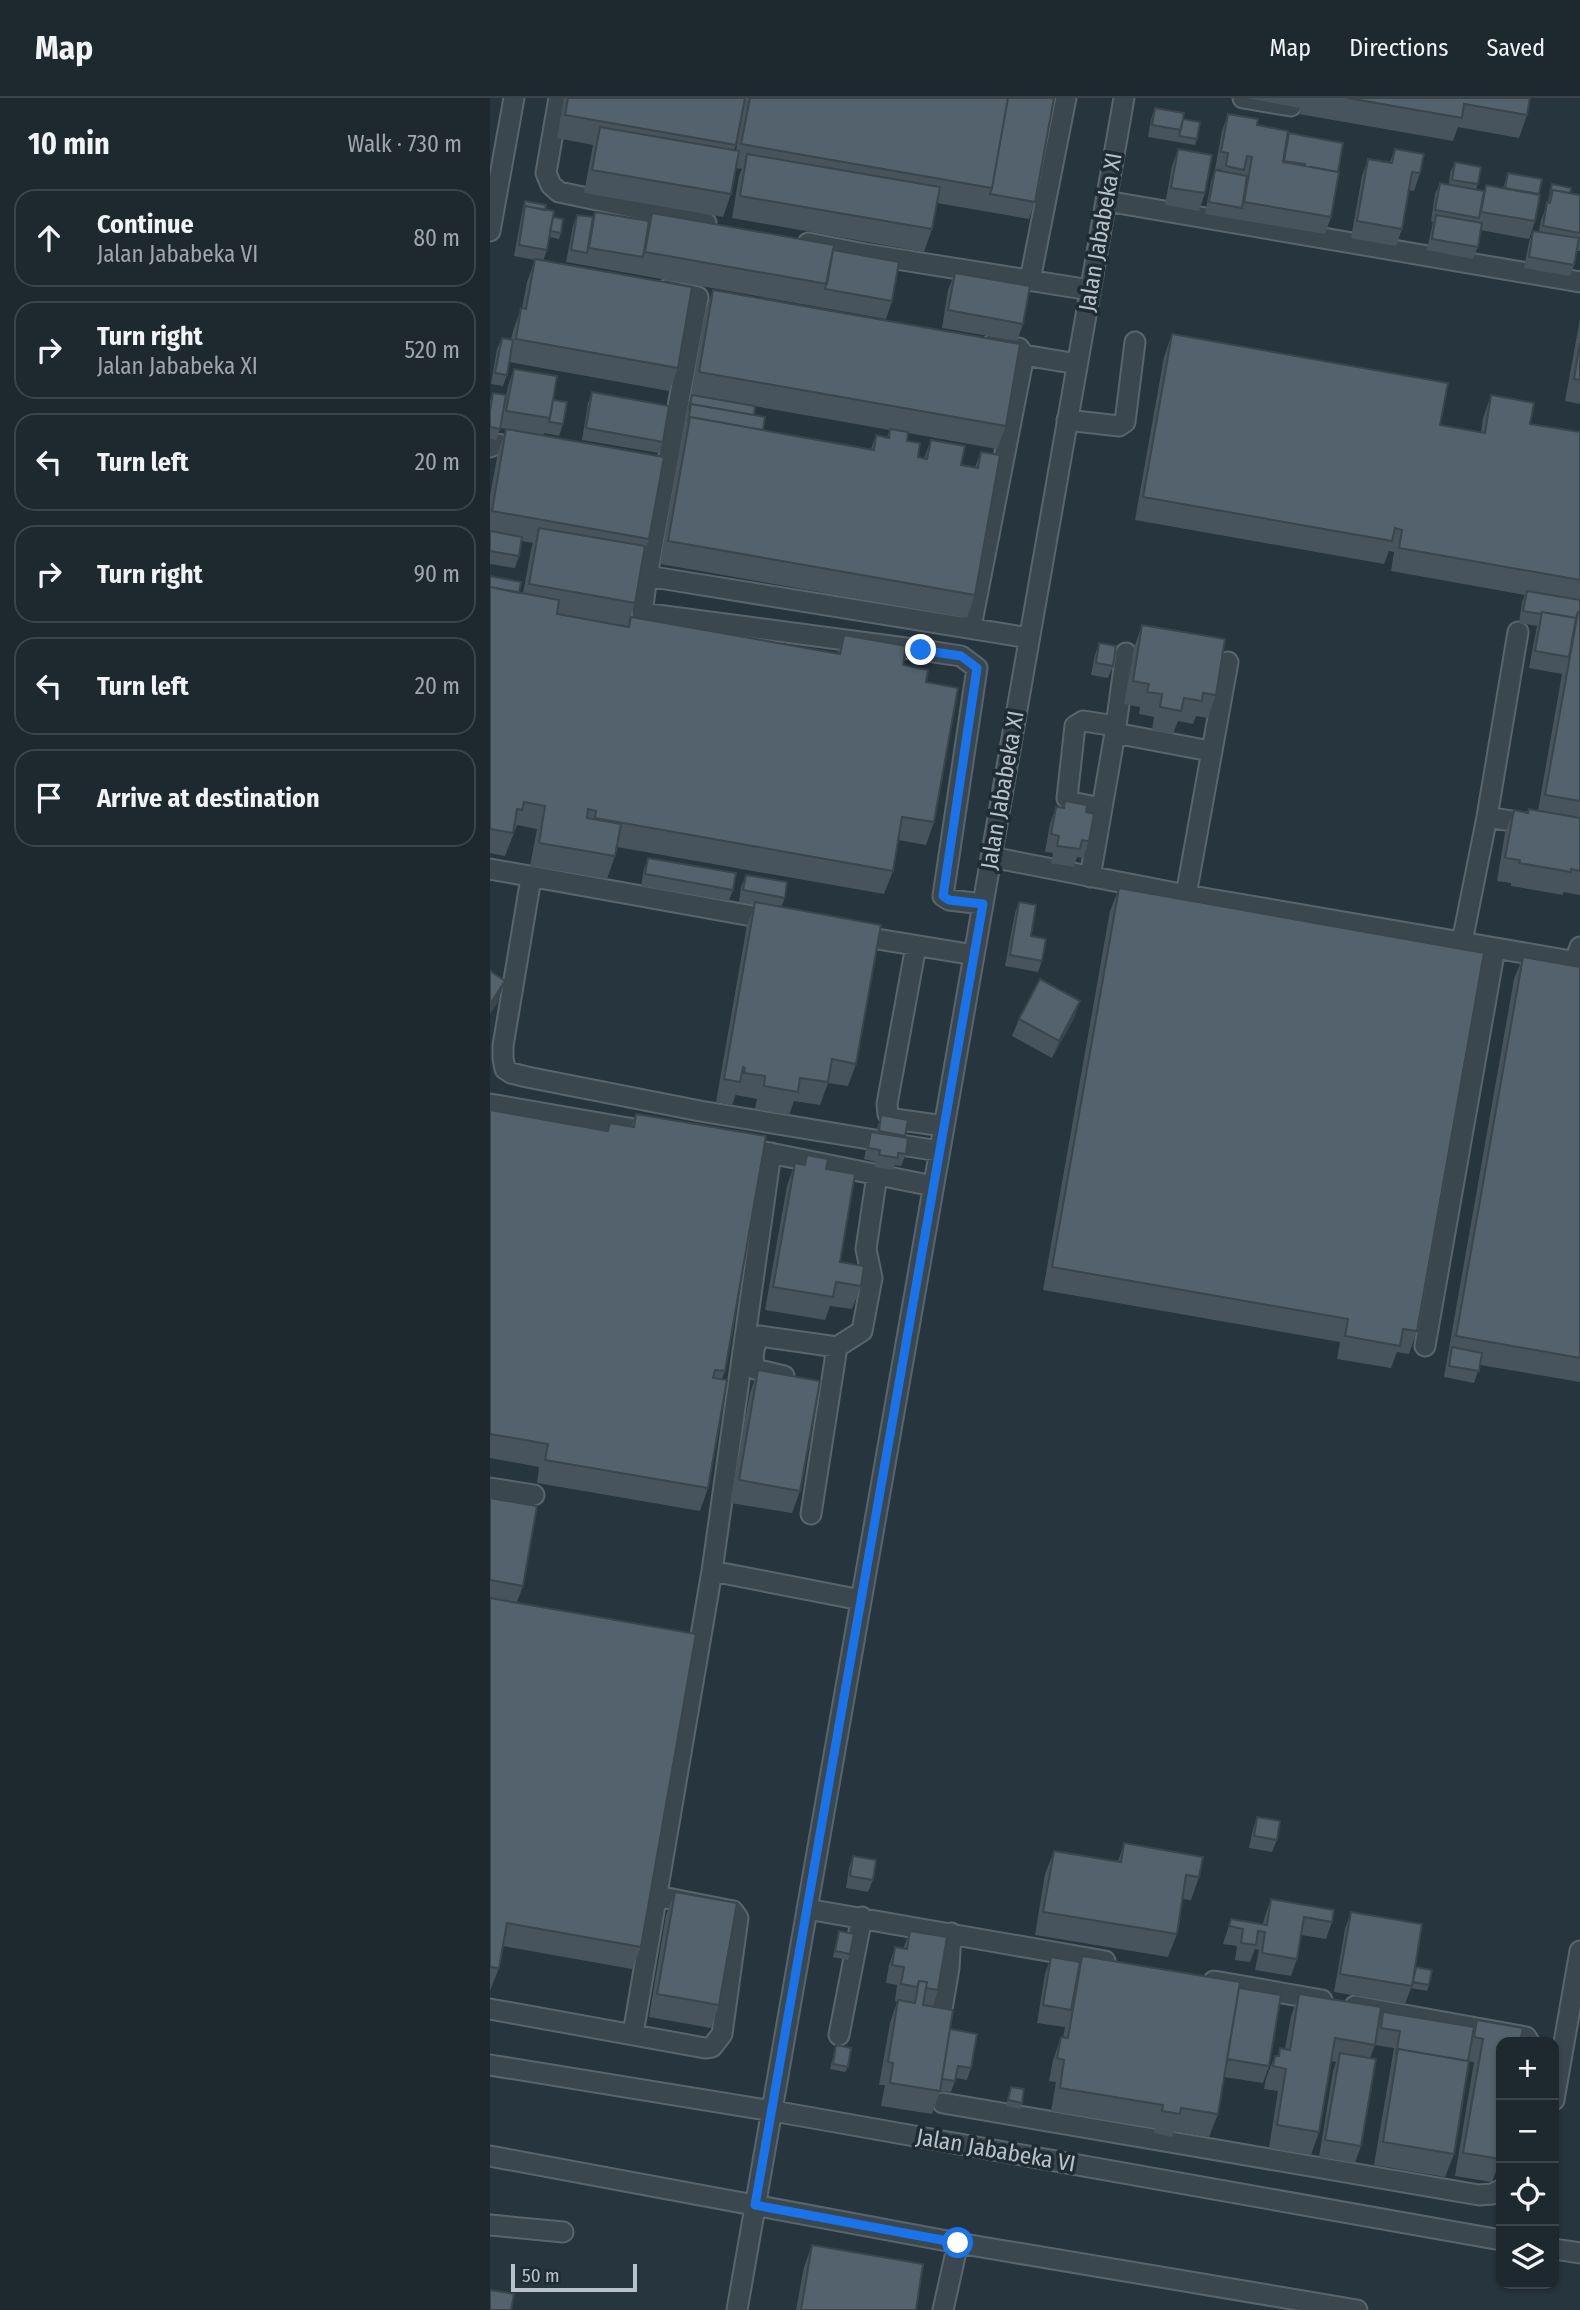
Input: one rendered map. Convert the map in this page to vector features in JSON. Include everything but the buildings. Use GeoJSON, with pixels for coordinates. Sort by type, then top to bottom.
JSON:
{"type":"FeatureCollection","features":[{"type":"Feature","properties":{"kind":"street"},"geometry":{"type":"LineString","coordinates":[[490,231],[514,98]]}},
{"type":"Feature","properties":{"kind":"street"},"geometry":{"type":"LineString","coordinates":[[559,98],[546,173],[551,185],[559,192],[719,225]]}},
{"type":"Feature","properties":{"kind":"street"},"geometry":{"type":"LineString","coordinates":[[1030,281],[1066,98]]}},
{"type":"Feature","properties":{"kind":"street","name":"Jalan Jababeka XI"},"geometry":{"type":"LineString","coordinates":[[737,2310],[1124,98]]}},
{"type":"Feature","properties":{"kind":"street"},"geometry":{"type":"LineString","coordinates":[[1243,98],[1291,106]]}},
{"type":"Feature","properties":{"kind":"street"},"geometry":{"type":"LineString","coordinates":[[1106,201],[1580,282]]}},
{"type":"Feature","properties":{"kind":"street"},"geometry":{"type":"LineString","coordinates":[[786,238],[866,254],[1090,290]]}},
{"type":"Feature","properties":{"kind":"street"},"geometry":{"type":"LineString","coordinates":[[644,286],[705,298],[659,472],[642,611],[646,615],[961,656],[977,668],[943,896],[949,900],[983,904]]}},
{"type":"Feature","properties":{"kind":"street"},"geometry":{"type":"LineString","coordinates":[[975,341],[1019,348],[1024,355],[1077,364]]}},
{"type":"Feature","properties":{"kind":"street"},"geometry":{"type":"LineString","coordinates":[[1067,420],[1119,426],[1125,422],[1135,342]]}},
{"type":"Feature","properties":{"kind":"street"},"geometry":{"type":"LineString","coordinates":[[971,627],[1024,355]]}},
{"type":"Feature","properties":{"kind":"street"},"geometry":{"type":"LineString","coordinates":[[490,447],[496,444],[550,453]]}},
{"type":"Feature","properties":{"kind":"street"},"geometry":{"type":"LineString","coordinates":[[647,576],[1029,638]]}},
{"type":"Feature","properties":{"kind":"street"},"geometry":{"type":"LineString","coordinates":[[1462,942],[1487,817],[1518,632]]}},
{"type":"Feature","properties":{"kind":"street"},"geometry":{"type":"LineString","coordinates":[[1090,877],[1126,653]]}},
{"type":"Feature","properties":{"kind":"street"},"geometry":{"type":"LineString","coordinates":[[1186,895],[1228,662]]}},
{"type":"Feature","properties":{"kind":"street"},"geometry":{"type":"LineString","coordinates":[[1101,808],[1075,803],[1067,798],[1075,726],[1083,721],[1210,751]]}},
{"type":"Feature","properties":{"kind":"street"},"geometry":{"type":"LineString","coordinates":[[1487,817],[1580,832]]}},
{"type":"Feature","properties":{"kind":"street"},"geometry":{"type":"LineString","coordinates":[[991,857],[1186,895],[1571,961],[1576,958],[1580,947]]}},
{"type":"Feature","properties":{"kind":"street"},"geometry":{"type":"LineString","coordinates":[[490,869],[793,924]]}},
{"type":"Feature","properties":{"kind":"street"},"geometry":{"type":"LineString","coordinates":[[531,878],[503,1046],[503,1063],[511,1073],[572,1088],[875,1140]]}},
{"type":"Feature","properties":{"kind":"street"},"geometry":{"type":"LineString","coordinates":[[834,931],[974,955]]}},
{"type":"Feature","properties":{"kind":"street"},"geometry":{"type":"LineString","coordinates":[[916,946],[887,1104],[888,1114],[894,1119],[944,1126]]}},
{"type":"Feature","properties":{"kind":"street"},"geometry":{"type":"LineString","coordinates":[[1425,1346],[1495,948]]}},
{"type":"Feature","properties":{"kind":"street"},"geometry":{"type":"LineString","coordinates":[[490,1104],[650,1132]]}},
{"type":"Feature","properties":{"kind":"street"},"geometry":{"type":"LineString","coordinates":[[901,1144],[939,1151]]}},
{"type":"Feature","properties":{"kind":"street"},"geometry":{"type":"LineString","coordinates":[[744,1149],[933,1186]]}},
{"type":"Feature","properties":{"kind":"street"},"geometry":{"type":"LineString","coordinates":[[633,2034],[712,1571],[771,1153]]}},
{"type":"Feature","properties":{"kind":"street"},"geometry":{"type":"LineString","coordinates":[[831,1385],[761,1373],[755,1370],[753,1363],[754,1348],[760,1336],[837,1347],[862,1331],[872,1278],[866,1249],[877,1175]]}},
{"type":"Feature","properties":{"kind":"street"},"geometry":{"type":"LineString","coordinates":[[811,1514],[837,1347]]}},
{"type":"Feature","properties":{"kind":"street"},"geometry":{"type":"LineString","coordinates":[[490,1488],[534,1495]]}},
{"type":"Feature","properties":{"kind":"street"},"geometry":{"type":"LineString","coordinates":[[712,1571],[860,1600]]}},
{"type":"Feature","properties":{"kind":"street"},"geometry":{"type":"LineString","coordinates":[[490,2009],[709,2048],[717,2043],[722,2034],[738,1918],[736,1913],[657,1896]]}},
{"type":"Feature","properties":{"kind":"street"},"geometry":{"type":"LineString","coordinates":[[807,1909],[1129,1965]]}},
{"type":"Feature","properties":{"kind":"street"},"geometry":{"type":"LineString","coordinates":[[839,2035],[862,1917]]}},
{"type":"Feature","properties":{"kind":"street"},"geometry":{"type":"LineString","coordinates":[[939,2028],[949,1968],[951,1933]]}},
{"type":"Feature","properties":{"kind":"street"},"geometry":{"type":"LineString","coordinates":[[1554,2100],[1580,1951]]}},
{"type":"Feature","properties":{"kind":"street"},"geometry":{"type":"LineString","coordinates":[[1197,1978],[1525,2037]]}},
{"type":"Feature","properties":{"kind":"street","name":"Jalan Jababeka VI"},"geometry":{"type":"LineString","coordinates":[[490,2065],[770,2117],[1496,2239]]}},
{"type":"Feature","properties":{"kind":"street"},"geometry":{"type":"LineString","coordinates":[[943,2103],[1479,2195],[1496,2192]]}},
{"type":"Feature","properties":{"kind":"street"},"geometry":{"type":"LineString","coordinates":[[490,2156],[757,2197],[958,2243],[1357,2310]]}},
{"type":"Feature","properties":{"kind":"street"},"geometry":{"type":"LineString","coordinates":[[490,2225],[563,2232]]}},
{"type":"Feature","properties":{"kind":"street"},"geometry":{"type":"LineString","coordinates":[[943,2310],[958,2243]]}},
{"type":"Feature","properties":{"kind":"street"},"geometry":{"type":"LineString","coordinates":[[1559,2250],[1580,2253]]}},
{"type":"Feature","properties":{"kind":"route"},"geometry":{"type":"LineString","coordinates":[[921,650],[961,656],[977,668],[943,896],[949,900],[983,904],[755,2205],[958,2243]]}}]}
